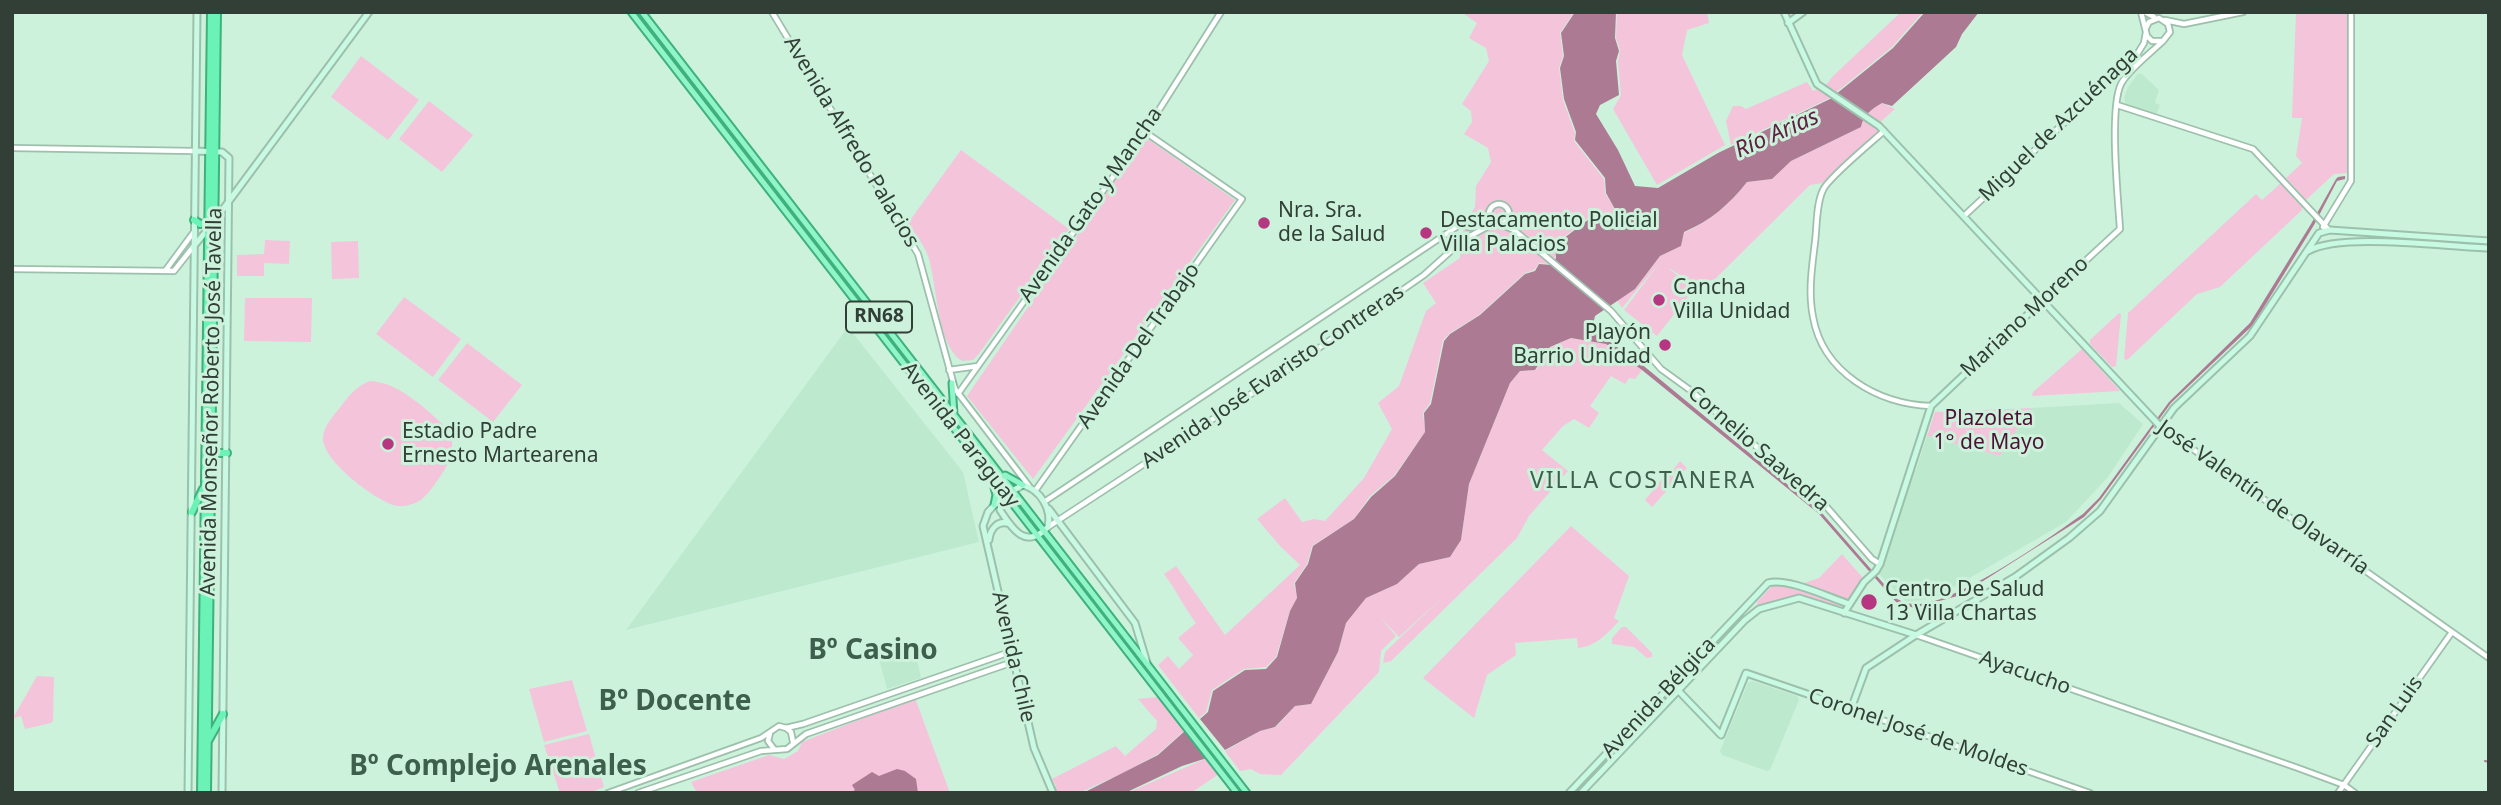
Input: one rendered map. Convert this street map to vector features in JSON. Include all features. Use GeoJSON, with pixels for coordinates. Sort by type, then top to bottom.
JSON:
{"type":"FeatureCollection","features":[{"type":"Feature","properties":{"kind":"highway","name":"Avenida Monseñor Roberto José Tavella"},"geometry":{"type":"LineString","coordinates":[[211,12],[212,151]]}},
{"type":"Feature","properties":{"kind":"highway","name":"Avenida Monseñor Roberto José Tavella"},"geometry":{"type":"LineString","coordinates":[[201,793],[204,488],[217,12]]}},
{"type":"Feature","properties":{"kind":"highway"},"geometry":{"type":"LineString","coordinates":[[194,220],[210,225]]}},
{"type":"Feature","properties":{"kind":"highway","name":"Avenida Monseñor Roberto José Tavella"},"geometry":{"type":"LineString","coordinates":[[207,793],[211,453],[210,225]]}},
{"type":"Feature","properties":{"kind":"highway"},"geometry":{"type":"LineString","coordinates":[[211,453],[227,453]]}},
{"type":"Feature","properties":{"kind":"highway"},"geometry":{"type":"LineString","coordinates":[[192,512],[204,488]]}},
{"type":"Feature","properties":{"kind":"highway"},"geometry":{"type":"LineString","coordinates":[[207,743],[223,714]]}},
{"type":"Feature","properties":{"kind":"highway"},"geometry":{"type":"LineString","coordinates":[[208,720],[222,735]]}},
{"type":"Feature","properties":{"kind":"main road"},"geometry":{"type":"LineString","coordinates":[[188,793],[197,12]]}},
{"type":"Feature","properties":{"kind":"main road"},"geometry":{"type":"LineString","coordinates":[[193,247],[369,12]]}},
{"type":"Feature","properties":{"kind":"main road","name":"Avenida Paraguay"},"geometry":{"type":"LineString","coordinates":[[631,12],[1005,495],[1247,793]]}},
{"type":"Feature","properties":{"kind":"main road","name":"Avenida Paraguay"},"geometry":{"type":"LineString","coordinates":[[642,12],[993,465],[1046,529],[1148,666],[1237,793]]}},
{"type":"Feature","properties":{"kind":"main road"},"geometry":{"type":"LineString","coordinates":[[1784,12],[1788,23],[1803,12]]}},
{"type":"Feature","properties":{"kind":"main road","name":"José Valentín de Olavarría"},"geometry":{"type":"LineString","coordinates":[[1788,23],[1813,78],[1821,88],[1885,131],[2159,425]]}},
{"type":"Feature","properties":{"kind":"main road"},"geometry":{"type":"LineString","coordinates":[[194,151],[212,151],[228,155],[222,793]]}},
{"type":"Feature","properties":{"kind":"main road"},"geometry":{"type":"LineString","coordinates":[[229,181],[237,185],[242,182]]}},
{"type":"Feature","properties":{"kind":"main road"},"geometry":{"type":"LineString","coordinates":[[2329,229],[2337,242]]}},
{"type":"Feature","properties":{"kind":"main road"},"geometry":{"type":"LineString","coordinates":[[1851,709],[1866,668],[1916,635],[2015,577],[2100,511],[2159,425],[2250,336],[2319,234],[2329,229],[2489,241]]}},
{"type":"Feature","properties":{"kind":"main road"},"geometry":{"type":"LineString","coordinates":[[2319,234],[2319,240],[2324,244]]}},
{"type":"Feature","properties":{"kind":"main road"},"geometry":{"type":"LineString","coordinates":[[2307,252],[2324,244],[2337,242],[2489,248]]}},
{"type":"Feature","properties":{"kind":"main road","name":"Mariano Moreno"},"geometry":{"type":"LineString","coordinates":[[1931,406],[2043,300]]}},
{"type":"Feature","properties":{"kind":"main road"},"geometry":{"type":"LineString","coordinates":[[952,383],[954,415]]}},
{"type":"Feature","properties":{"kind":"main road"},"geometry":{"type":"LineString","coordinates":[[954,402],[958,394]]}},
{"type":"Feature","properties":{"kind":"main road"},"geometry":{"type":"LineString","coordinates":[[1844,613],[1880,564],[1931,406]]}},
{"type":"Feature","properties":{"kind":"main road"},"geometry":{"type":"LineString","coordinates":[[993,465],[1012,481],[1029,488],[1059,520],[1138,627],[1148,666]]}},
{"type":"Feature","properties":{"kind":"main road"},"geometry":{"type":"LineString","coordinates":[[990,474],[996,495],[994,505]]}},
{"type":"Feature","properties":{"kind":"main road"},"geometry":{"type":"LineString","coordinates":[[994,505],[1013,490],[1029,488]]}},
{"type":"Feature","properties":{"kind":"main road"},"geometry":{"type":"LineString","coordinates":[[1005,495],[1000,510],[1025,538],[1038,536],[1046,529],[1049,509]]}},
{"type":"Feature","properties":{"kind":"main road","name":"Avenida Chile"},"geometry":{"type":"LineString","coordinates":[[994,505],[983,526],[1034,748],[1053,793]]}},
{"type":"Feature","properties":{"kind":"main road"},"geometry":{"type":"LineString","coordinates":[[989,554],[989,536],[994,527],[1004,522],[1012,526]]}},
{"type":"Feature","properties":{"kind":"main road","name":"Avenida Bélgica"},"geometry":{"type":"LineString","coordinates":[[1569,793],[1768,583],[1775,581],[1850,604]]}},
{"type":"Feature","properties":{"kind":"main road","name":"Ayacucho"},"geometry":{"type":"LineString","coordinates":[[1708,659],[1756,611],[1787,600],[1802,598],[1916,635]]}},
{"type":"Feature","properties":{"kind":"main road","name":"Avenida Bélgica"},"geometry":{"type":"LineString","coordinates":[[1581,793],[1708,659]]}},
{"type":"Feature","properties":{"kind":"main road","name":"Coronel José de Moldes"},"geometry":{"type":"LineString","coordinates":[[1678,690],[1721,734],[1746,673],[1851,709]]}},
{"type":"Feature","properties":{"kind":"main road"},"geometry":{"type":"LineString","coordinates":[[1672,684],[1678,690]]}},
{"type":"Feature","properties":{"kind":"street","name":"Avenida Alfredo Palacios"},"geometry":{"type":"LineString","coordinates":[[772,12],[918,254],[952,383],[1029,488]]}},
{"type":"Feature","properties":{"kind":"street","name":"Avenida Gato y Mancha"},"geometry":{"type":"LineString","coordinates":[[958,394],[1145,132],[1221,12]]}},
{"type":"Feature","properties":{"kind":"street"},"geometry":{"type":"LineString","coordinates":[[2143,12],[2184,24],[2243,12]]}},
{"type":"Feature","properties":{"kind":"street"},"geometry":{"type":"LineString","coordinates":[[2143,12],[2146,30],[2152,41],[2163,41]]}},
{"type":"Feature","properties":{"kind":"street"},"geometry":{"type":"LineString","coordinates":[[2184,24],[2122,81],[2117,105],[2253,149],[2329,229],[2351,181],[2351,12]]}},
{"type":"Feature","properties":{"kind":"street"},"geometry":{"type":"LineString","coordinates":[[2146,30],[2149,22],[2160,19]]}},
{"type":"Feature","properties":{"kind":"street"},"geometry":{"type":"LineString","coordinates":[[2160,19],[2170,28],[2169,36]]}},
{"type":"Feature","properties":{"kind":"street","name":"Miguel de Azcuénaga"},"geometry":{"type":"LineString","coordinates":[[1965,215],[2136,55],[2144,43],[2146,30]]}},
{"type":"Feature","properties":{"kind":"street","name":"Mariano Moreno"},"geometry":{"type":"LineString","coordinates":[[2043,300],[2120,229],[2115,156],[2117,105]]}},
{"type":"Feature","properties":{"kind":"street"},"geometry":{"type":"LineString","coordinates":[[1885,131],[1824,187],[1810,279],[1812,314],[1820,339],[1837,366],[1864,387],[1897,402],[1931,406]]}},
{"type":"Feature","properties":{"kind":"street","name":"Avenida Del Trabajo"},"geometry":{"type":"LineString","coordinates":[[1029,488],[1242,199],[1145,132]]}},
{"type":"Feature","properties":{"kind":"street"},"geometry":{"type":"LineString","coordinates":[[12,148],[194,151]]}},
{"type":"Feature","properties":{"kind":"street"},"geometry":{"type":"LineString","coordinates":[[1509,215],[1506,221],[1500,224],[1494,223],[1489,217],[1490,209],[1498,204],[1506,207],[1509,215],[1514,230]]}},
{"type":"Feature","properties":{"kind":"street","name":"Avenida José Evaristo Contreras"},"geometry":{"type":"LineString","coordinates":[[1044,502],[1461,225],[1475,228],[1489,217]]}},
{"type":"Feature","properties":{"kind":"street","name":"Avenida José Evaristo Contreras"},"geometry":{"type":"LineString","coordinates":[[1046,529],[1277,377],[1424,275],[1463,240],[1494,223]]}},
{"type":"Feature","properties":{"kind":"street","name":"Cornelio Saavedra"},"geometry":{"type":"LineString","coordinates":[[1500,224],[1514,230],[1541,251],[1611,311],[1661,369],[1690,390],[1824,504],[1872,559],[1880,564]]}},
{"type":"Feature","properties":{"kind":"street"},"geometry":{"type":"LineString","coordinates":[[165,271],[193,233]]}},
{"type":"Feature","properties":{"kind":"street"},"geometry":{"type":"LineString","coordinates":[[12,269],[174,271],[193,247]]}},
{"type":"Feature","properties":{"kind":"street"},"geometry":{"type":"LineString","coordinates":[[949,370],[978,366]]}},
{"type":"Feature","properties":{"kind":"street","name":"José Valentín de Olavarría"},"geometry":{"type":"LineString","coordinates":[[2159,425],[2489,658]]}},
{"type":"Feature","properties":{"kind":"street","name":"San Luis"},"geometry":{"type":"LineString","coordinates":[[2338,793],[2452,632]]}},
{"type":"Feature","properties":{"kind":"street","name":"Ayacucho"},"geometry":{"type":"LineString","coordinates":[[1916,635],[2344,785],[2355,793]]}},
{"type":"Feature","properties":{"kind":"street"},"geometry":{"type":"LineString","coordinates":[[786,728],[1010,652]]}},
{"type":"Feature","properties":{"kind":"street"},"geometry":{"type":"LineString","coordinates":[[638,793],[761,751],[788,749],[806,734],[1013,662]]}},
{"type":"Feature","properties":{"kind":"street"},"geometry":{"type":"LineString","coordinates":[[906,688],[911,693],[909,697]]}},
{"type":"Feature","properties":{"kind":"street"},"geometry":{"type":"LineString","coordinates":[[880,697],[876,703],[880,708]]}},
{"type":"Feature","properties":{"kind":"street","name":"Coronel José de Moldes"},"geometry":{"type":"LineString","coordinates":[[1851,709],[2090,793]]}},
{"type":"Feature","properties":{"kind":"street"},"geometry":{"type":"LineString","coordinates":[[608,793],[748,743],[779,726],[786,728],[793,736],[793,743]]}},
{"type":"Feature","properties":{"kind":"street"},"geometry":{"type":"LineString","coordinates":[[770,732],[768,741],[776,750]]}},
{"type":"Feature","properties":{"kind":"shaded area"},"geometry":{"type":"Polygon","coordinates":[[[2138,74],[2142,74],[2159,90],[2155,103],[2160,105],[2156,115],[2126,105],[2124,98],[2128,87],[2138,74]]]}},
{"type":"Feature","properties":{"kind":"shaded area"},"geometry":{"type":"Polygon","coordinates":[[[848,327],[963,472],[979,542],[626,630],[848,327]]]}},
{"type":"Feature","properties":{"kind":"shaded area"},"geometry":{"type":"Polygon","coordinates":[[[2119,403],[2143,424],[2108,477],[2066,522],[1935,598],[1906,602],[1878,573],[1911,470],[1916,470],[1927,436],[2000,456],[2031,408],[2119,403]]]}},
{"type":"Feature","properties":{"kind":"shaded area"},"geometry":{"type":"Polygon","coordinates":[[[914,644],[921,678],[887,689],[877,651],[914,644]]]}},
{"type":"Feature","properties":{"kind":"shaded area"},"geometry":{"type":"Polygon","coordinates":[[[1752,681],[1797,696],[1799,700],[1770,770],[1767,771],[1722,755],[1720,751],[1748,683],[1752,681]]]}},
{"type":"Feature","properties":{"kind":"green space"},"geometry":{"type":"Polygon","coordinates":[[[1461,12],[1574,12],[1560,33],[1563,56],[1559,68],[1563,100],[1575,133],[1574,141],[1604,179],[1605,193],[1616,211],[1614,221],[1602,223],[1588,218],[1555,244],[1555,258],[1551,264],[1539,263],[1479,315],[1443,340],[1430,403],[1423,413],[1425,432],[1394,476],[1370,496],[1354,519],[1312,546],[1307,564],[1294,583],[1297,598],[1290,611],[1276,657],[1266,667],[1244,669],[1212,690],[1206,712],[1199,718],[1158,665],[1168,656],[1179,669],[1193,655],[1178,638],[1196,623],[1164,574],[1176,566],[1225,635],[1300,565],[1257,519],[1285,498],[1302,522],[1314,519],[1325,521],[1364,478],[1392,429],[1378,403],[1399,386],[1426,311],[1436,303],[1423,283],[1460,258],[1464,224],[1475,207],[1476,186],[1491,162],[1488,148],[1464,134],[1472,122],[1471,111],[1462,104],[1489,61],[1486,48],[1469,38],[1477,23],[1461,12]]]}},
{"type":"Feature","properties":{"kind":"green space"},"geometry":{"type":"Polygon","coordinates":[[[1617,12],[1707,12],[1709,23],[1687,30],[1682,55],[1725,145],[1657,185],[1613,109],[1621,95],[1618,62],[1620,50],[1616,38],[1617,12]]]}},
{"type":"Feature","properties":{"kind":"green space"},"geometry":{"type":"Polygon","coordinates":[[[1901,12],[1923,12],[1892,47],[1828,99],[1731,145],[1726,121],[1733,106],[1746,109],[1807,82],[1813,91],[1827,84],[1901,12]]]}},
{"type":"Feature","properties":{"kind":"green space"},"geometry":{"type":"Polygon","coordinates":[[[2296,12],[2349,12],[2348,173],[2334,174],[2306,200],[2286,178],[2302,163],[2296,156],[2302,118],[2292,118],[2296,12]]]}},
{"type":"Feature","properties":{"kind":"green space"},"geometry":{"type":"Polygon","coordinates":[[[361,56],[419,100],[388,140],[331,97],[361,56]]]}},
{"type":"Feature","properties":{"kind":"green space"},"geometry":{"type":"Polygon","coordinates":[[[429,101],[473,135],[442,172],[399,139],[429,101]]]}},
{"type":"Feature","properties":{"kind":"green space"},"geometry":{"type":"Polygon","coordinates":[[[1882,103],[1895,109],[1875,127],[1879,132],[1822,183],[1810,185],[1715,279],[1696,285],[1667,267],[1694,289],[1657,336],[1624,310],[1660,262],[1622,308],[1617,300],[1635,289],[1660,256],[1681,246],[1684,233],[1719,211],[1747,182],[1772,179],[1791,161],[1861,127],[1871,110],[1882,103]]]}},
{"type":"Feature","properties":{"kind":"green space"},"geometry":{"type":"Polygon","coordinates":[[[1145,137],[1235,200],[1033,479],[967,396],[1145,137]]]}},
{"type":"Feature","properties":{"kind":"green space"},"geometry":{"type":"Polygon","coordinates":[[[961,150],[1069,229],[978,355],[973,360],[963,361],[954,354],[948,343],[939,314],[928,256],[908,223],[961,150]]]}},
{"type":"Feature","properties":{"kind":"green space"},"geometry":{"type":"Polygon","coordinates":[[[2281,183],[2302,205],[2302,210],[2220,287],[2197,294],[2127,360],[2124,359],[2128,313],[2256,194],[2262,200],[2281,183]]]}},
{"type":"Feature","properties":{"kind":"green space"},"geometry":{"type":"Polygon","coordinates":[[[265,240],[290,241],[289,264],[264,263],[264,276],[237,276],[237,255],[264,254],[265,240]]]}},
{"type":"Feature","properties":{"kind":"green space"},"geometry":{"type":"Polygon","coordinates":[[[358,241],[359,278],[332,279],[331,242],[358,241]]]}},
{"type":"Feature","properties":{"kind":"green space"},"geometry":{"type":"Polygon","coordinates":[[[404,297],[461,339],[433,377],[376,334],[404,297]]]}},
{"type":"Feature","properties":{"kind":"green space"},"geometry":{"type":"Polygon","coordinates":[[[245,298],[312,298],[311,342],[244,341],[245,298]]]}},
{"type":"Feature","properties":{"kind":"green space"},"geometry":{"type":"Polygon","coordinates":[[[2119,313],[2116,366],[2112,367],[2090,344],[2090,340],[2119,313]]]}},
{"type":"Feature","properties":{"kind":"green space"},"geometry":{"type":"Polygon","coordinates":[[[1571,338],[1606,344],[1642,370],[1635,379],[1629,378],[1625,384],[1611,376],[1590,406],[1599,413],[1589,428],[1574,419],[1563,426],[1542,450],[1568,471],[1529,516],[1517,538],[1391,661],[1383,663],[1385,652],[1443,597],[1399,637],[1380,617],[1396,636],[1381,651],[1379,672],[1281,775],[1260,774],[1251,769],[1240,771],[1225,751],[1260,731],[1276,727],[1295,706],[1311,704],[1338,652],[1346,623],[1366,598],[1397,584],[1419,564],[1450,557],[1461,540],[1469,484],[1510,383],[1520,371],[1536,370],[1550,348],[1571,338]]]}},
{"type":"Feature","properties":{"kind":"green space"},"geometry":{"type":"Polygon","coordinates":[[[467,343],[522,385],[493,422],[438,380],[467,343]]]}},
{"type":"Feature","properties":{"kind":"green space"},"geometry":{"type":"Polygon","coordinates":[[[2082,349],[2120,391],[2032,396],[2033,392],[2082,349]]]}},
{"type":"Feature","properties":{"kind":"green space","name":"Estadio Padre Ernesto Martearena"},"geometry":{"type":"Polygon","coordinates":[[[370,381],[403,392],[451,432],[451,452],[445,469],[422,499],[414,504],[395,506],[373,495],[339,467],[325,446],[323,437],[330,420],[354,391],[370,381]]]}},
{"type":"Feature","properties":{"kind":"green space","name":"Plazoleta 1° de Mayo"},"geometry":{"type":"Polygon","coordinates":[[[2031,408],[2000,456],[1927,436],[1935,412],[2031,408]]]}},
{"type":"Feature","properties":{"kind":"green space"},"geometry":{"type":"Polygon","coordinates":[[[1680,461],[1687,468],[1652,507],[1645,500],[1662,479],[1668,483],[1665,480],[1680,461]]]}},
{"type":"Feature","properties":{"kind":"green space"},"geometry":{"type":"Polygon","coordinates":[[[1571,526],[1629,576],[1614,618],[1619,621],[1601,639],[1584,647],[1578,648],[1577,638],[1515,643],[1516,655],[1487,675],[1474,718],[1423,678],[1571,526]]]}},
{"type":"Feature","properties":{"kind":"green space"},"geometry":{"type":"Polygon","coordinates":[[[1842,554],[1864,579],[1850,598],[1843,600],[1801,584],[1819,578],[1842,554]]]}},
{"type":"Feature","properties":{"kind":"green space"},"geometry":{"type":"Polygon","coordinates":[[[1774,584],[1783,584],[1838,602],[1840,605],[1837,608],[1797,596],[1758,607],[1757,602],[1774,584]]]}},
{"type":"Feature","properties":{"kind":"green space"},"geometry":{"type":"Polygon","coordinates":[[[1622,627],[1626,627],[1652,653],[1652,657],[1647,658],[1634,647],[1612,644],[1612,638],[1622,627]]]}},
{"type":"Feature","properties":{"kind":"green space"},"geometry":{"type":"Polygon","coordinates":[[[37,676],[54,677],[53,721],[25,729],[21,716],[13,718],[37,676]]]}},
{"type":"Feature","properties":{"kind":"green space"},"geometry":{"type":"Polygon","coordinates":[[[572,680],[587,731],[544,742],[529,689],[572,680]]]}},
{"type":"Feature","properties":{"kind":"green space"},"geometry":{"type":"Polygon","coordinates":[[[1158,697],[1185,730],[1158,754],[1079,793],[1040,793],[1056,786],[1052,779],[1116,746],[1125,756],[1156,729],[1157,721],[1138,699],[1158,697]]]}},
{"type":"Feature","properties":{"kind":"green space"},"geometry":{"type":"Polygon","coordinates":[[[915,698],[950,793],[697,793],[691,782],[769,755],[784,759],[798,751],[802,742],[915,698]]]}},
{"type":"Feature","properties":{"kind":"green space"},"geometry":{"type":"Polygon","coordinates":[[[589,734],[604,787],[589,793],[560,793],[544,745],[589,734]]]}},
{"type":"Feature","properties":{"kind":"green space"},"geometry":{"type":"Polygon","coordinates":[[[1207,758],[1219,774],[1191,793],[1127,793],[1207,758]]]}},
{"type":"Feature","properties":{"kind":"water","name":"Río Arias"},"geometry":{"type":"Polygon","coordinates":[[[1575,12],[1616,12],[1619,95],[1600,105],[1596,114],[1618,150],[1635,186],[1658,188],[1718,153],[1830,99],[1893,48],[1925,12],[1979,12],[1962,34],[1956,47],[1892,106],[1882,103],[1871,110],[1861,127],[1791,161],[1772,179],[1747,182],[1719,211],[1684,232],[1681,246],[1660,256],[1635,289],[1595,316],[1592,329],[1645,367],[1821,512],[1897,599],[1909,604],[1930,602],[1975,584],[2083,514],[2099,498],[2169,402],[2250,323],[2336,179],[2345,176],[2345,179],[2337,181],[2314,225],[2253,325],[2171,403],[2101,499],[2084,517],[1961,595],[1914,608],[1896,602],[1819,514],[1642,370],[1606,344],[1571,338],[1550,347],[1535,370],[1520,371],[1510,383],[1469,484],[1461,540],[1450,557],[1419,564],[1397,584],[1366,598],[1346,623],[1338,652],[1311,704],[1295,706],[1275,727],[1260,731],[1225,750],[1200,719],[1208,712],[1213,691],[1245,670],[1266,669],[1277,657],[1290,611],[1297,598],[1295,583],[1308,564],[1313,546],[1354,519],[1371,497],[1395,476],[1425,432],[1424,413],[1431,404],[1444,341],[1450,334],[1480,315],[1525,274],[1535,271],[1539,264],[1552,265],[1556,258],[1555,245],[1589,219],[1602,223],[1615,222],[1616,211],[1606,193],[1605,178],[1575,140],[1576,132],[1564,99],[1560,68],[1564,56],[1561,33],[1575,12]]]}},
{"type":"Feature","properties":{"kind":"water"},"geometry":{"type":"Polygon","coordinates":[[[1186,730],[1207,758],[1182,766],[1125,793],[1083,793],[1158,755],[1186,730]]]}},
{"type":"Feature","properties":{"kind":"water"},"geometry":{"type":"Polygon","coordinates":[[[897,769],[916,779],[918,793],[850,793],[855,790],[852,785],[872,772],[879,776],[897,769]]]}},
{"type":"Feature","properties":{"kind":"waterway"},"geometry":{"type":"LineString","coordinates":[[2485,761],[2489,762]]}},
{"type":"Feature","properties":{"kind":"place","name":"Nra. Sra. de la Salud"},"geometry":{"type":"Point","coordinates":[1264,223]}},
{"type":"Feature","properties":{"kind":"place","name":"Destacamento Policial Villa Palacios"},"geometry":{"type":"Point","coordinates":[1426,233]}},
{"type":"Feature","properties":{"kind":"place","name":"Cancha Villa Unidad"},"geometry":{"type":"Point","coordinates":[1659,300]}},
{"type":"Feature","properties":{"kind":"place","name":"Playón Barrio Unidad"},"geometry":{"type":"Point","coordinates":[1665,345]}},
{"type":"Feature","properties":{"kind":"place","name":"Estadio Padre Ernesto Martearena"},"geometry":{"type":"Point","coordinates":[388,444]}},
{"type":"Feature","properties":{"kind":"place","name":"Centro De Salud 13 Villa Chartas"},"geometry":{"type":"Point","coordinates":[1869,602]}},
{"type":"Feature","properties":{"kind":"district","name":"VILLA COSTANERA"},"geometry":{"type":"Point","coordinates":[1643,481]}},
{"type":"Feature","properties":{"kind":"district","name":"Bº Casino"},"geometry":{"type":"Point","coordinates":[873,651]}},
{"type":"Feature","properties":{"kind":"district","name":"Bº Docente"},"geometry":{"type":"Point","coordinates":[675,702]}},
{"type":"Feature","properties":{"kind":"district","name":"Bº Complejo Arenales"},"geometry":{"type":"Point","coordinates":[498,767]}}]}
